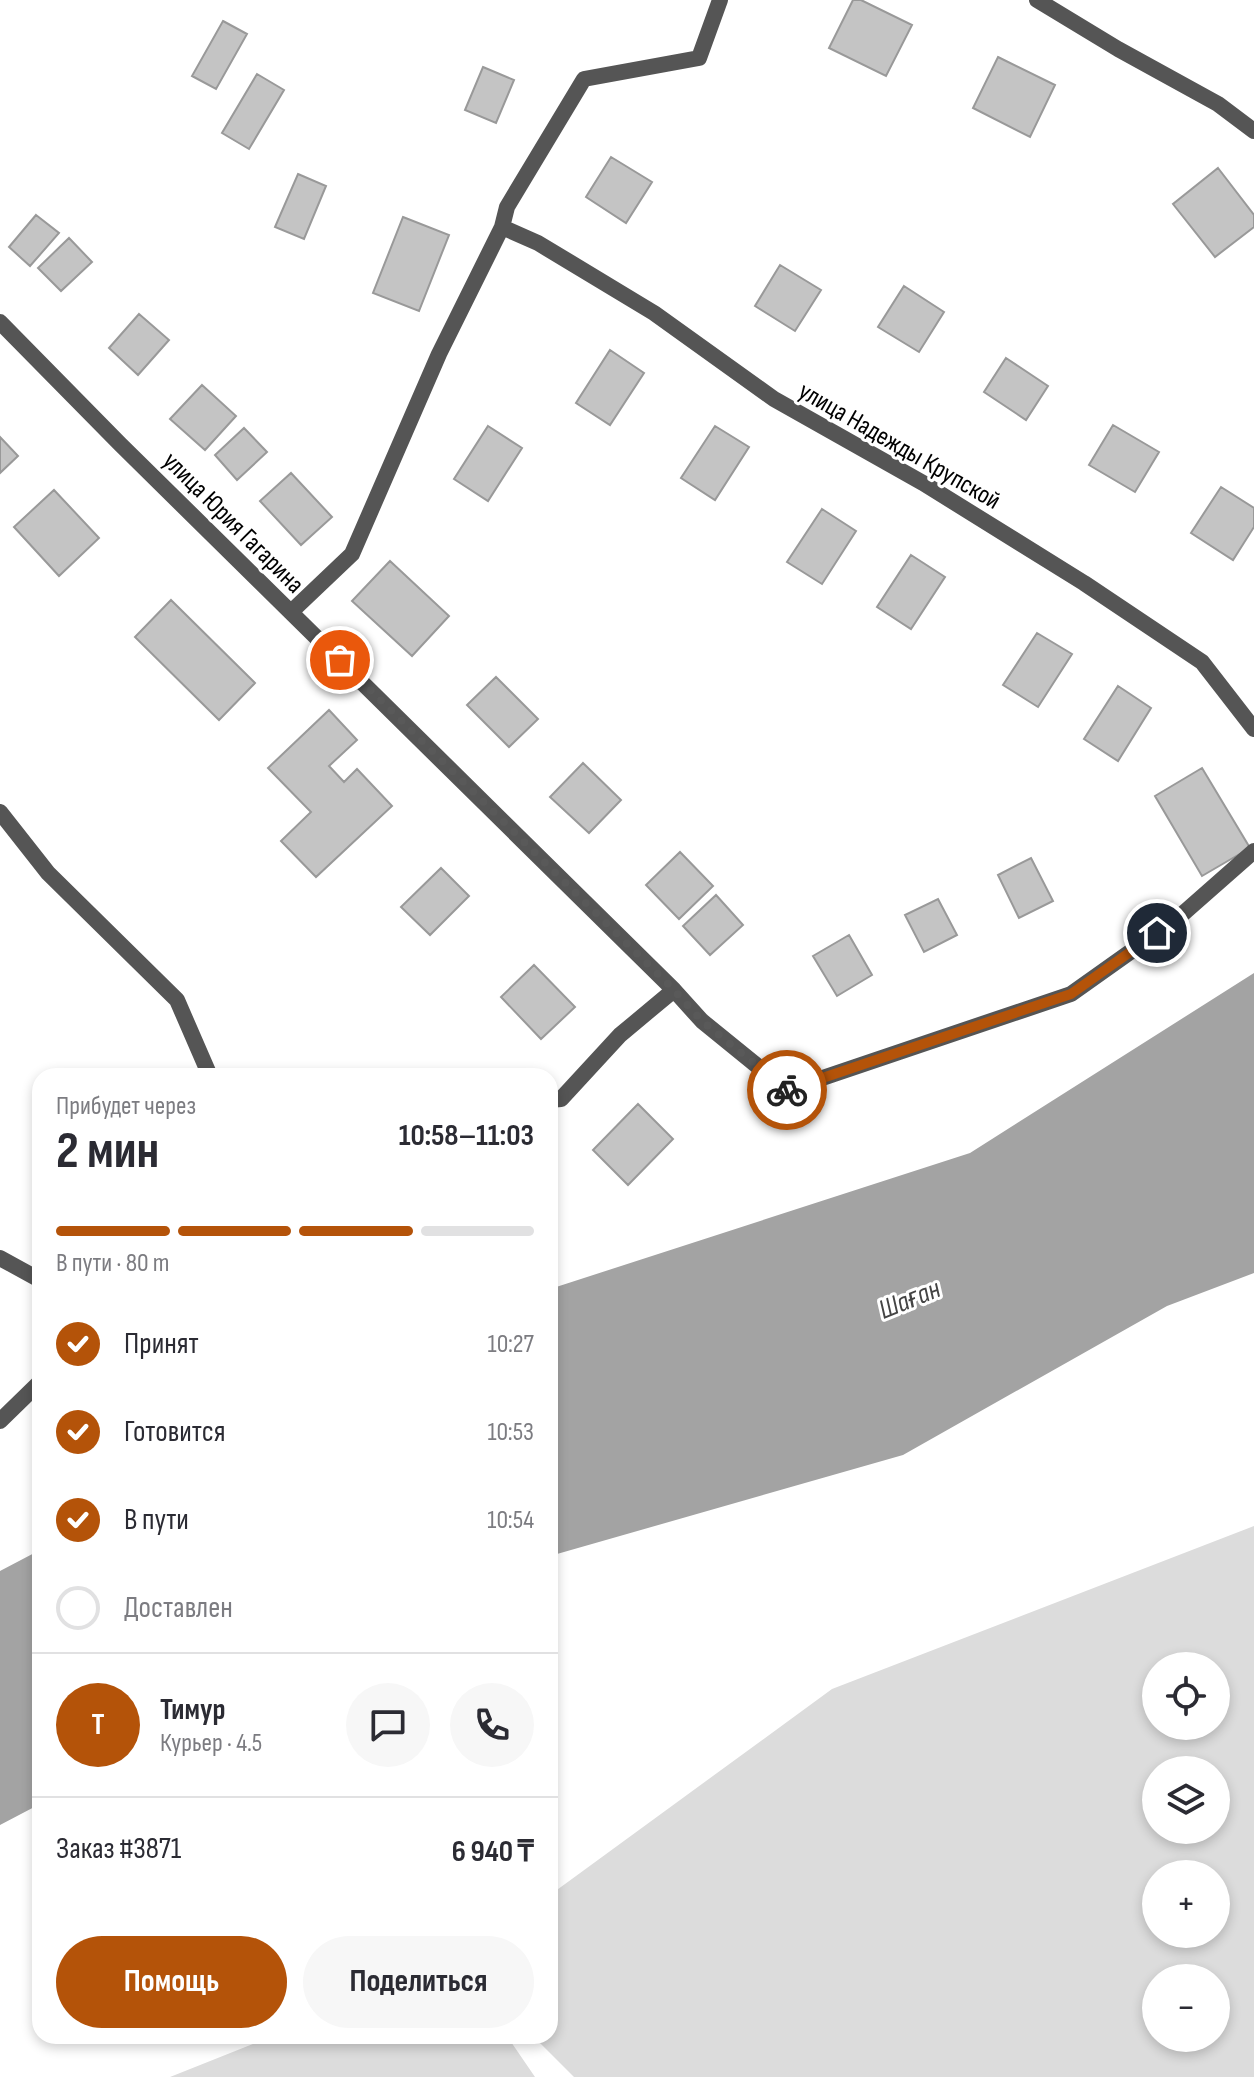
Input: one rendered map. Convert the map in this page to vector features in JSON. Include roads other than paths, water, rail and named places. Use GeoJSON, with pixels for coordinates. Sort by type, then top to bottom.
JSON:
{"type":"FeatureCollection","features":[{"type":"Feature","properties":{"kind":"street"},"geometry":{"type":"LineString","coordinates":[[291,612],[352,554],[439,354],[502,227],[507,207],[584,79],[699,58],[720,0]]}},
{"type":"Feature","properties":{"kind":"street"},"geometry":{"type":"LineString","coordinates":[[1037,0],[1218,104],[1254,131]]}},
{"type":"Feature","properties":{"kind":"street","name":"улица Надежды Крупской"},"geometry":{"type":"LineString","coordinates":[[502,227],[538,243],[654,313],[774,399],[923,483],[1084,583],[1202,662],[1254,729]]}},
{"type":"Feature","properties":{"kind":"street","name":"улица Юрия Гагарина"},"geometry":{"type":"LineString","coordinates":[[0,322],[702,1021],[787,1090],[1071,994],[1178,918],[1254,851]]}},
{"type":"Feature","properties":{"kind":"street"},"geometry":{"type":"LineString","coordinates":[[0,812],[48,873],[177,1000],[207,1068]]}},
{"type":"Feature","properties":{"kind":"street"},"geometry":{"type":"LineString","coordinates":[[558,1099],[620,1035],[674,990]]}},
{"type":"Feature","properties":{"kind":"street"},"geometry":{"type":"LineString","coordinates":[[0,1258],[32,1276]]}},
{"type":"Feature","properties":{"kind":"street"},"geometry":{"type":"LineString","coordinates":[[0,1421],[32,1390]]}},
{"type":"Feature","properties":{"kind":"water","name":"Шаған"},"geometry":{"type":"Polygon","coordinates":[[[1254,973],[1254,1273],[1167,1306],[903,1455],[558,1554],[558,1286],[970,1153],[1254,973]]]}},
{"type":"Feature","properties":{"kind":"water"},"geometry":{"type":"Polygon","coordinates":[[[32,1554],[32,1808],[0,1825],[0,1571],[32,1554]]]}}]}
